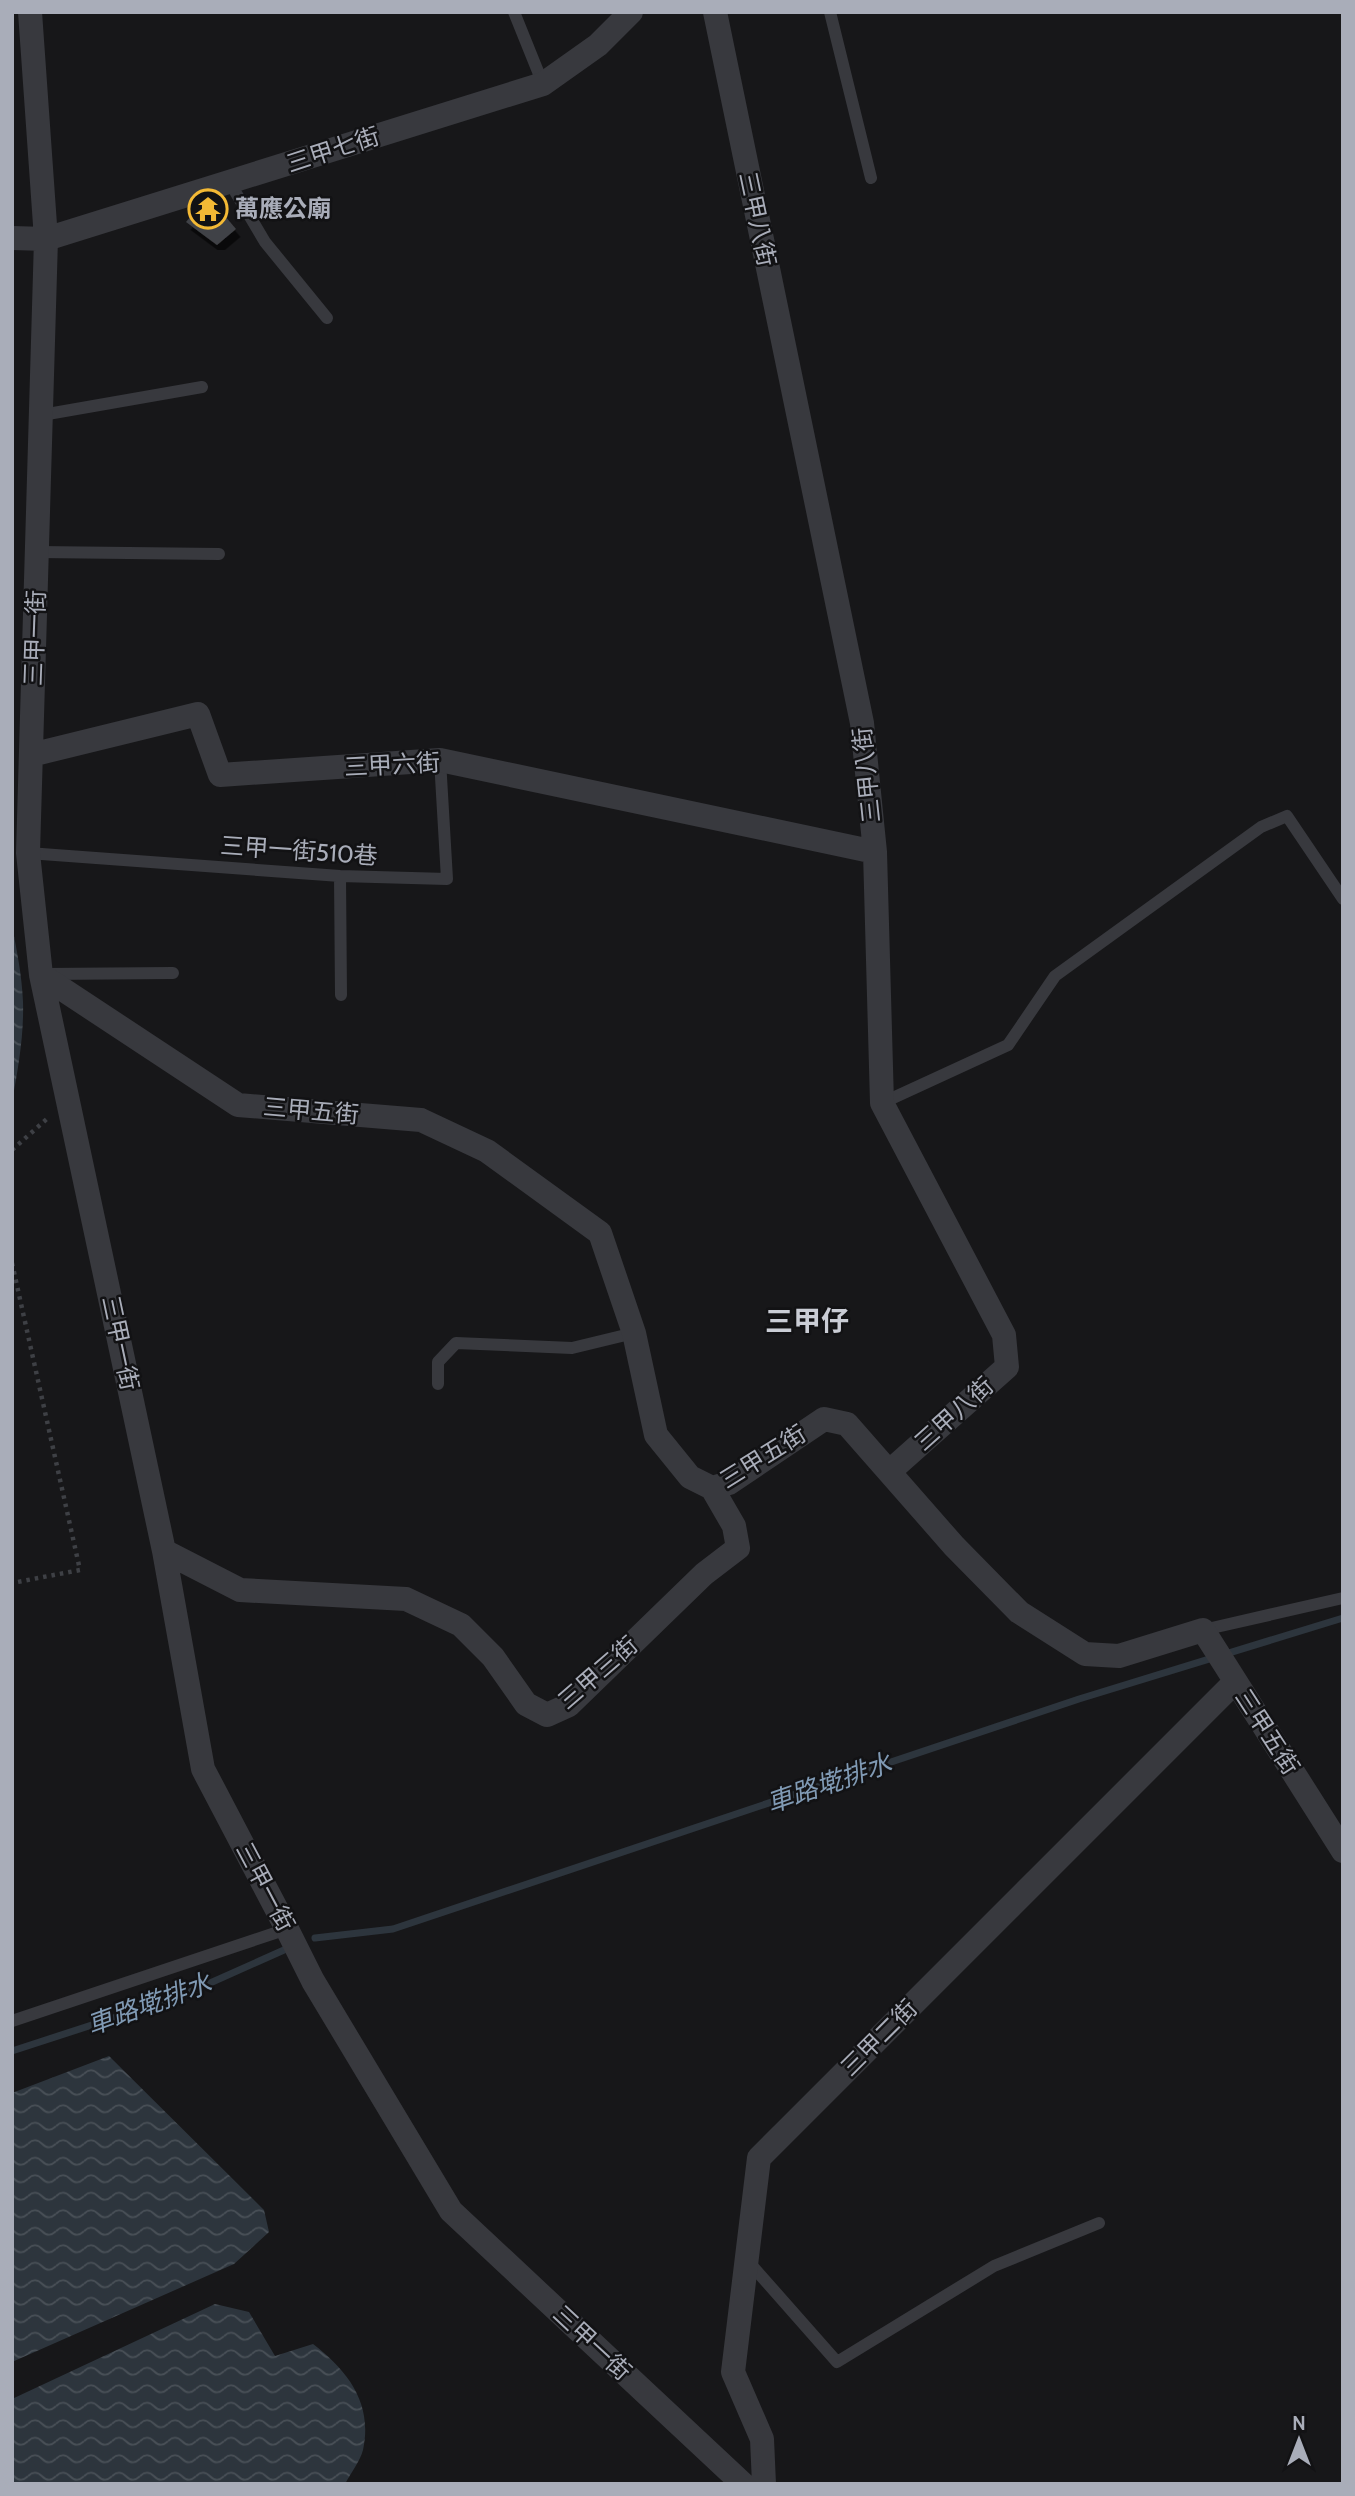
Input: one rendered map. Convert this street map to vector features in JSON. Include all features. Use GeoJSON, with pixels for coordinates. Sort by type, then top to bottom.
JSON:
{"type":"FeatureCollection","features":[{"type":"Feature","properties":{"kind":"street","name":"三甲一街"},"geometry":{"type":"LineString","coordinates":[[30,12],[46,239],[28,853],[41,975],[164,1551],[203,1769],[288,1928],[313,1981],[451,2211],[743,2484]]}},
{"type":"Feature","properties":{"kind":"street","name":"三甲七街"},"geometry":{"type":"LineString","coordinates":[[12,237],[46,239],[543,84],[598,45],[631,12]]}},
{"type":"Feature","properties":{"kind":"street","name":"三甲八街"},"geometry":{"type":"LineString","coordinates":[[715,12],[862,723],[875,852],[883,1103],[1004,1335],[1007,1367],[890,1471]]}},
{"type":"Feature","properties":{"kind":"street","name":"三甲六街"},"geometry":{"type":"LineString","coordinates":[[31,755],[198,714],[220,775],[440,760],[875,852]]}},
{"type":"Feature","properties":{"kind":"street","name":"三甲五街"},"geometry":{"type":"LineString","coordinates":[[41,975],[237,1105],[421,1120],[487,1151],[600,1233],[634,1333],[656,1434],[690,1477],[712,1488],[729,1483],[824,1419],[847,1424],[954,1546],[1019,1612],[1085,1654],[1119,1656],[1203,1630],[1343,1851]]}},
{"type":"Feature","properties":{"kind":"street","name":"三甲三街"},"geometry":{"type":"LineString","coordinates":[[164,1551],[240,1590],[406,1599],[461,1625],[493,1657],[526,1704],[547,1715],[569,1705],[704,1574],[738,1548],[734,1526],[712,1488]]}},
{"type":"Feature","properties":{"kind":"street","name":"三甲二街"},"geometry":{"type":"LineString","coordinates":[[764,2484],[762,2440],[733,2372],[759,2158],[1235,1682]]}},
{"type":"Feature","properties":{"kind":"lane"},"geometry":{"type":"LineString","coordinates":[[514,12],[543,84]]}},
{"type":"Feature","properties":{"kind":"lane"},"geometry":{"type":"LineString","coordinates":[[830,12],[871,178]]}},
{"type":"Feature","properties":{"kind":"lane"},"geometry":{"type":"LineString","coordinates":[[230,183],[265,242],[327,318]]}},
{"type":"Feature","properties":{"kind":"lane"},"geometry":{"type":"LineString","coordinates":[[42,415],[202,387]]}},
{"type":"Feature","properties":{"kind":"lane"},"geometry":{"type":"LineString","coordinates":[[38,552],[219,554]]}},
{"type":"Feature","properties":{"kind":"lane","name":"三甲一街510巷"},"geometry":{"type":"LineString","coordinates":[[28,853],[340,876],[447,879],[440,760]]}},
{"type":"Feature","properties":{"kind":"lane"},"geometry":{"type":"LineString","coordinates":[[883,1103],[1008,1045],[1055,976],[1261,827],[1287,816],[1343,899]]}},
{"type":"Feature","properties":{"kind":"lane"},"geometry":{"type":"LineString","coordinates":[[340,876],[341,995]]}},
{"type":"Feature","properties":{"kind":"lane"},"geometry":{"type":"LineString","coordinates":[[41,975],[173,973]]}},
{"type":"Feature","properties":{"kind":"lane"},"geometry":{"type":"LineString","coordinates":[[438,1384],[438,1362],[456,1343],[572,1348],[634,1333]]}},
{"type":"Feature","properties":{"kind":"lane"},"geometry":{"type":"LineString","coordinates":[[1203,1630],[1343,1598]]}},
{"type":"Feature","properties":{"kind":"lane"},"geometry":{"type":"LineString","coordinates":[[12,2021],[288,1928]]}},
{"type":"Feature","properties":{"kind":"lane"},"geometry":{"type":"LineString","coordinates":[[747,2259],[837,2362],[994,2266],[1099,2223]]}},
{"type":"Feature","properties":{"kind":"path"},"geometry":{"type":"LineString","coordinates":[[12,1150],[68,1100]]}},
{"type":"Feature","properties":{"kind":"path"},"geometry":{"type":"LineString","coordinates":[[12,1264],[80,1570],[12,1583]]}},
{"type":"Feature","properties":{"kind":"water"},"geometry":{"type":"Polygon","coordinates":[[[12,926],[20,973],[23,1015],[12,1102],[12,926]]]}},
{"type":"Feature","properties":{"kind":"water"},"geometry":{"type":"Polygon","coordinates":[[[109,2056],[264,2210],[269,2232],[234,2264],[12,2362],[12,2093],[109,2056]]]}},
{"type":"Feature","properties":{"kind":"water"},"geometry":{"type":"Polygon","coordinates":[[[215,2304],[249,2312],[275,2356],[313,2344],[347,2377],[361,2403],[365,2433],[362,2454],[345,2484],[12,2484],[12,2399],[215,2304]]]}},
{"type":"Feature","properties":{"kind":"building","name":"萬應公廟"},"geometry":{"type":"Polygon","coordinates":[[[208,196],[236,229],[217,245],[186,222],[208,196]]]}},
{"type":"Feature","properties":{"kind":"waterway","name":"車路墘排水"},"geometry":{"type":"LineString","coordinates":[[315,1938],[393,1929],[1079,1699],[1343,1618]]}},
{"type":"Feature","properties":{"kind":"waterway","name":"車路墘排水"},"geometry":{"type":"LineString","coordinates":[[12,2051],[181,1996],[284,1950]]}},
{"type":"Feature","properties":{"kind":"place","name":"萬應公廟"},"geometry":{"type":"Point","coordinates":[208,209]}},
{"type":"Feature","properties":{"kind":"district","name":"三甲仔"},"geometry":{"type":"Point","coordinates":[807,1321]}}]}
